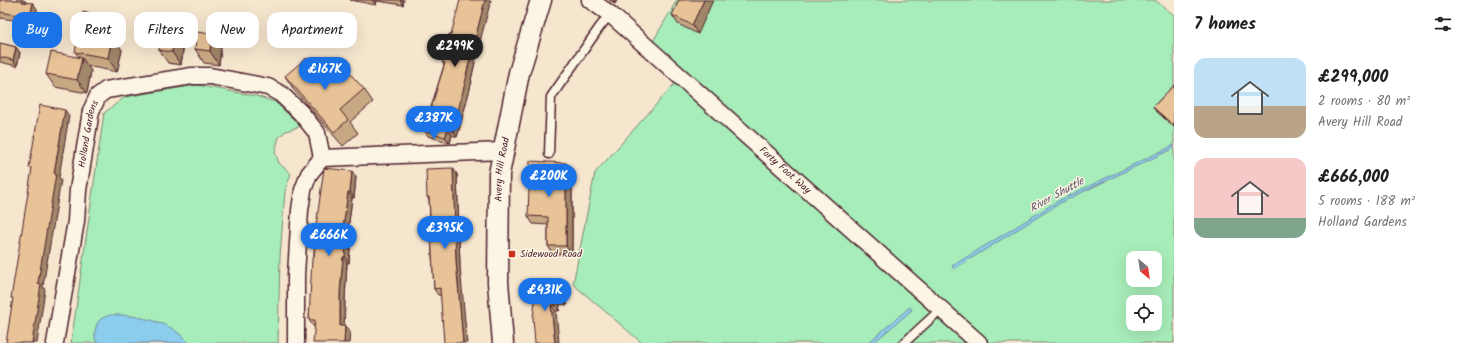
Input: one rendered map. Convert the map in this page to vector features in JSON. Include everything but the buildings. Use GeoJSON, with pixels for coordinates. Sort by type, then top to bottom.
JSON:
{"type":"FeatureCollection","features":[{"type":"Feature","properties":{"kind":"street","name":"Avery Hill Road"},"geometry":{"type":"LineString","coordinates":[[503,343],[498,282],[499,174],[519,73],[541,0]]}},
{"type":"Feature","properties":{"kind":"street","name":"Forty Foot Way"},"geometry":{"type":"LineString","coordinates":[[590,0],[610,14],[979,343]]}},
{"type":"Feature","properties":{"kind":"street","name":"Holland Gardens"},"geometry":{"type":"LineString","coordinates":[[55,343],[76,221],[78,190],[91,111],[98,96],[106,90],[192,76],[210,76],[268,87],[281,94],[301,113],[317,133],[322,158]]}},
{"type":"Feature","properties":{"kind":"street"},"geometry":{"type":"LineString","coordinates":[[296,343],[296,275],[300,210],[303,190],[309,174],[322,158],[503,151]]}},
{"type":"Feature","properties":{"kind":"lane"},"geometry":{"type":"LineString","coordinates":[[549,154],[551,97],[598,28],[610,14]]}},
{"type":"Feature","properties":{"kind":"lane"},"geometry":{"type":"LineString","coordinates":[[904,343],[941,309]]}},
{"type":"Feature","properties":{"kind":"green space"},"geometry":{"type":"Polygon","coordinates":[[[677,0],[1155,0],[1174,15],[1174,343],[642,343],[573,284],[595,173],[685,72],[652,43],[677,0]]]}},
{"type":"Feature","properties":{"kind":"green space"},"geometry":{"type":"Polygon","coordinates":[[[197,85],[256,96],[275,102],[301,126],[286,131],[279,137],[275,152],[279,163],[291,174],[285,191],[280,257],[278,343],[71,343],[104,113],[125,97],[197,85]]]}},
{"type":"Feature","properties":{"kind":"water","name":"River Shuttle"},"geometry":{"type":"Polygon","coordinates":[[[1174,145],[1174,148],[1062,202],[954,269],[952,266],[1058,201],[1174,145]]]}},
{"type":"Feature","properties":{"kind":"water"},"geometry":{"type":"Polygon","coordinates":[[[910,307],[912,310],[873,343],[868,343],[910,307]]]}},
{"type":"Feature","properties":{"kind":"water"},"geometry":{"type":"Polygon","coordinates":[[[110,315],[136,317],[155,321],[171,328],[189,343],[97,343],[95,334],[97,324],[101,319],[110,315]]]}},
{"type":"Feature","properties":{"kind":"place","name":"Sidewood Road"},"geometry":{"type":"Point","coordinates":[512,254]}}]}
